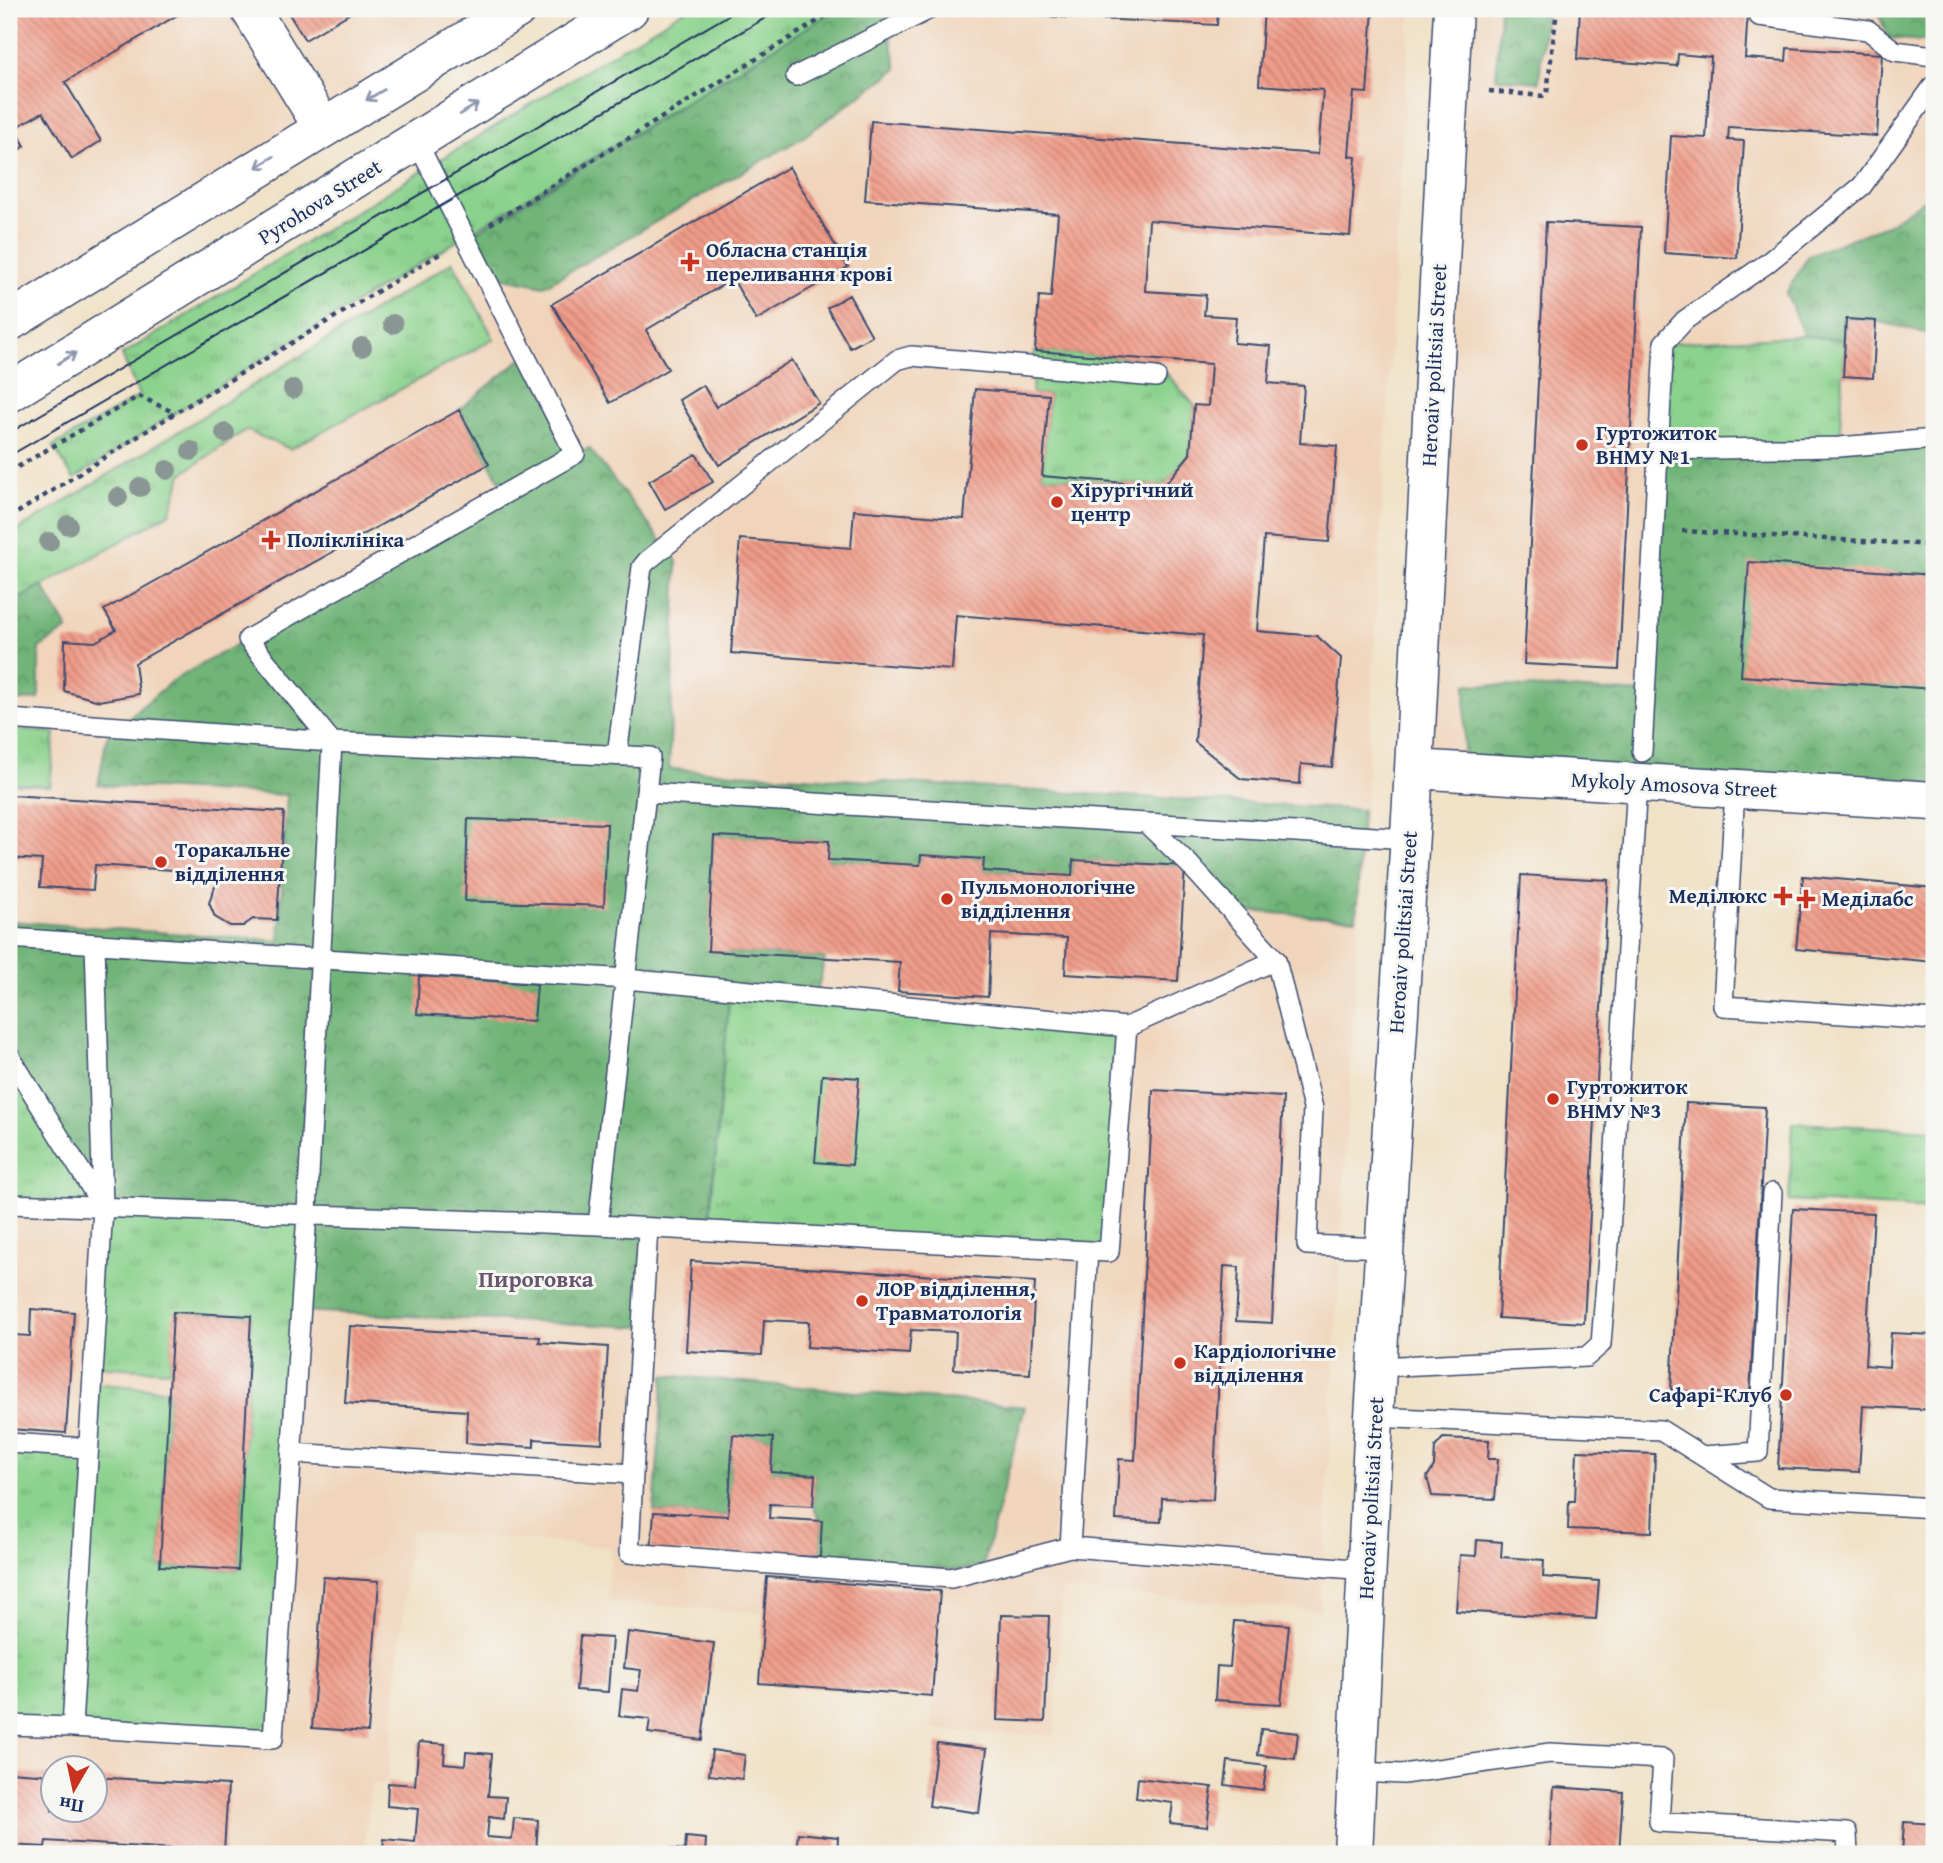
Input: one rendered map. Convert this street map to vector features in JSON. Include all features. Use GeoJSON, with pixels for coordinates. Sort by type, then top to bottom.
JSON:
{"type":"FeatureCollection","features":[{"type":"Feature","properties":{"kind":"street"},"geometry":{"type":"LineString","coordinates":[[250,9],[323,126]]}},
{"type":"Feature","properties":{"kind":"street"},"geometry":{"type":"LineString","coordinates":[[9,322],[323,126],[517,9]]}},
{"type":"Feature","properties":{"kind":"street","name":"Pyrohova Street"},"geometry":{"type":"LineString","coordinates":[[9,393],[629,9]]}},
{"type":"Feature","properties":{"kind":"street","name":"Heroaiv politsiai Street"},"geometry":{"type":"LineString","coordinates":[[1353,1854],[1374,1418],[1413,769],[1453,9]]}},
{"type":"Feature","properties":{"kind":"street","name":"Mykoly Amosova Street"},"geometry":{"type":"LineString","coordinates":[[1413,769],[1640,768],[1735,789],[1934,801]]}},
{"type":"Feature","properties":{"kind":"lane"},"geometry":{"type":"LineString","coordinates":[[796,76],[924,10]]}},
{"type":"Feature","properties":{"kind":"lane"},"geometry":{"type":"LineString","coordinates":[[1759,16],[1868,30],[1895,51],[1934,56]]}},
{"type":"Feature","properties":{"kind":"lane"},"geometry":{"type":"LineString","coordinates":[[1377,1367],[1586,1357],[1601,1344],[1640,768],[1664,343],[1685,320],[1766,264],[1862,186],[1934,85]]}},
{"type":"Feature","properties":{"kind":"lane"},"geometry":{"type":"LineString","coordinates":[[9,1725],[273,1739],[307,1213],[332,742],[248,639],[575,454],[417,142]]}},
{"type":"Feature","properties":{"kind":"lane"},"geometry":{"type":"LineString","coordinates":[[617,755],[642,568],[647,561],[897,360],[911,356],[1156,377]]}},
{"type":"Feature","properties":{"kind":"lane"},"geometry":{"type":"LineString","coordinates":[[1658,450],[1839,447],[1934,439]]}},
{"type":"Feature","properties":{"kind":"lane"},"geometry":{"type":"LineString","coordinates":[[9,719],[332,742],[650,757],[598,1225]]}},
{"type":"Feature","properties":{"kind":"lane"},"geometry":{"type":"LineString","coordinates":[[1735,789],[1723,1006],[1934,1020]]}},
{"type":"Feature","properties":{"kind":"lane"},"geometry":{"type":"LineString","coordinates":[[648,793],[1409,839]]}},
{"type":"Feature","properties":{"kind":"lane"},"geometry":{"type":"LineString","coordinates":[[1146,823],[1189,864],[1276,960],[1313,1108],[1307,1245],[1384,1248]]}},
{"type":"Feature","properties":{"kind":"lane"},"geometry":{"type":"LineString","coordinates":[[9,938],[626,979],[1127,1027],[1276,960]]}},
{"type":"Feature","properties":{"kind":"lane"},"geometry":{"type":"LineString","coordinates":[[72,1727],[103,1207],[95,944]]}},
{"type":"Feature","properties":{"kind":"lane"},"geometry":{"type":"LineString","coordinates":[[9,1205],[307,1213],[598,1225],[1109,1252],[1127,1027]]}},
{"type":"Feature","properties":{"kind":"lane"},"geometry":{"type":"LineString","coordinates":[[9,1055],[103,1207]]}},
{"type":"Feature","properties":{"kind":"lane"},"geometry":{"type":"LineString","coordinates":[[1703,1456],[1758,1452],[1772,1193]]}},
{"type":"Feature","properties":{"kind":"lane"},"geometry":{"type":"LineString","coordinates":[[648,1228],[629,1553],[951,1578],[1070,1547],[1367,1570]]}},
{"type":"Feature","properties":{"kind":"lane"},"geometry":{"type":"LineString","coordinates":[[1070,1547],[1088,1251]]}},
{"type":"Feature","properties":{"kind":"lane"},"geometry":{"type":"LineString","coordinates":[[1374,1418],[1661,1430],[1769,1498],[1934,1508]]}},
{"type":"Feature","properties":{"kind":"lane"},"geometry":{"type":"LineString","coordinates":[[9,1443],[87,1448]]}},
{"type":"Feature","properties":{"kind":"lane"},"geometry":{"type":"LineString","coordinates":[[290,1452],[633,1474]]}},
{"type":"Feature","properties":{"kind":"lane"},"geometry":{"type":"LineString","coordinates":[[1358,1772],[1403,1774],[1550,1753],[1663,1759],[1659,1822],[1847,1833],[1848,1854]]}},
{"type":"Feature","properties":{"kind":"path"},"geometry":{"type":"LineString","coordinates":[[9,518],[175,413],[467,238],[837,9]]}},
{"type":"Feature","properties":{"kind":"path"},"geometry":{"type":"LineString","coordinates":[[1489,90],[1543,96],[1547,93],[1557,9]]}},
{"type":"Feature","properties":{"kind":"path"},"geometry":{"type":"LineString","coordinates":[[9,472],[139,396],[175,413]]}},
{"type":"Feature","properties":{"kind":"path"},"geometry":{"type":"LineString","coordinates":[[1653,529],[1934,545]]}},
{"type":"Feature","properties":{"kind":"shaded area"},"geometry":{"type":"Polygon","coordinates":[[[9,9],[512,9],[9,322],[9,9]]]}},
{"type":"Feature","properties":{"kind":"shaded area"},"geometry":{"type":"Polygon","coordinates":[[[891,9],[1410,9],[1320,1611],[1062,1589],[1055,1735],[932,1730],[932,1696],[759,1683],[764,1613],[607,1601],[611,1548],[410,1530],[388,1783],[371,1785],[364,1854],[9,1854],[9,532],[454,258],[468,282],[889,29],[891,9]]]}},
{"type":"Feature","properties":{"kind":"shaded area"},"geometry":{"type":"Polygon","coordinates":[[[1453,9],[1934,9],[1934,802],[1414,769],[1453,9]]]}},
{"type":"Feature","properties":{"kind":"green space"},"geometry":{"type":"Polygon","coordinates":[[[686,9],[837,9],[175,413],[74,479],[53,446],[139,396],[122,355],[686,9]]]}},
{"type":"Feature","properties":{"kind":"green space"},"geometry":{"type":"Polygon","coordinates":[[[837,9],[891,9],[889,29],[897,69],[802,138],[544,286],[485,274],[467,238],[837,9]]]}},
{"type":"Feature","properties":{"kind":"green space"},"geometry":{"type":"Polygon","coordinates":[[[1500,9],[1546,9],[1539,82],[1496,78],[1500,9]]]}},
{"type":"Feature","properties":{"kind":"green space"},"geometry":{"type":"Polygon","coordinates":[[[1876,9],[1934,9],[1934,42],[1889,38],[1876,9]]]}},
{"type":"Feature","properties":{"kind":"green space"},"geometry":{"type":"Polygon","coordinates":[[[1934,193],[1934,335],[1876,321],[1847,319],[1845,340],[1804,336],[1786,293],[1809,255],[1889,224],[1934,193]]]}},
{"type":"Feature","properties":{"kind":"green space"},"geometry":{"type":"Polygon","coordinates":[[[453,262],[494,339],[290,449],[246,430],[182,474],[170,513],[9,605],[9,536],[453,262]]]}},
{"type":"Feature","properties":{"kind":"green space"},"geometry":{"type":"Polygon","coordinates":[[[1804,336],[1845,340],[1839,447],[1658,450],[1664,343],[1804,336]]]}},
{"type":"Feature","properties":{"kind":"green space"},"geometry":{"type":"Polygon","coordinates":[[[1035,351],[1155,360],[1194,405],[1190,454],[1164,486],[1042,476],[1049,395],[1032,393],[1035,351]]]}},
{"type":"Feature","properties":{"kind":"green space"},"geometry":{"type":"Polygon","coordinates":[[[526,355],[576,454],[589,448],[677,561],[669,769],[1362,810],[1356,919],[1231,910],[1185,866],[1073,860],[1072,876],[983,871],[984,859],[921,855],[920,865],[828,860],[829,841],[714,836],[709,951],[825,958],[816,998],[730,989],[709,1230],[648,1228],[642,1327],[300,1311],[307,1213],[103,1207],[9,1055],[9,921],[279,941],[287,795],[98,785],[107,736],[172,681],[506,492],[459,410],[526,355]]]}},
{"type":"Feature","properties":{"kind":"green space"},"geometry":{"type":"Polygon","coordinates":[[[1934,439],[1934,801],[1463,773],[1466,684],[1646,693],[1658,450],[1934,439]]]}},
{"type":"Feature","properties":{"kind":"green space"},"geometry":{"type":"Polygon","coordinates":[[[42,585],[68,629],[39,648],[39,699],[9,701],[9,605],[42,585]]]}},
{"type":"Feature","properties":{"kind":"green space"},"geometry":{"type":"Polygon","coordinates":[[[9,728],[55,733],[50,786],[9,783],[9,728]]]}},
{"type":"Feature","properties":{"kind":"green space"},"geometry":{"type":"Polygon","coordinates":[[[730,988],[1127,1027],[1109,1252],[709,1230],[730,988]]]}},
{"type":"Feature","properties":{"kind":"green space"},"geometry":{"type":"Polygon","coordinates":[[[9,1055],[307,1213],[273,1739],[9,1725],[9,1443],[87,1448],[92,1383],[169,1390],[160,1566],[238,1570],[251,1316],[174,1312],[170,1371],[93,1366],[103,1208],[9,1204],[9,1055]]]}},
{"type":"Feature","properties":{"kind":"green space"},"geometry":{"type":"Polygon","coordinates":[[[1793,1123],[1934,1130],[1934,1209],[1789,1201],[1793,1123]]]}},
{"type":"Feature","properties":{"kind":"green space"},"geometry":{"type":"Polygon","coordinates":[[[664,1375],[1025,1407],[982,1570],[819,1566],[822,1524],[813,1506],[815,1476],[771,1472],[773,1438],[733,1435],[728,1516],[654,1512],[664,1375]]]}},
{"type":"Feature","properties":{"kind":"building"},"geometry":{"type":"Polygon","coordinates":[[[9,9],[175,9],[179,14],[65,82],[101,141],[72,159],[43,112],[15,128],[25,146],[9,156],[9,9]]]}},
{"type":"Feature","properties":{"kind":"building"},"geometry":{"type":"Polygon","coordinates":[[[286,9],[357,9],[305,40],[286,9]]]}},
{"type":"Feature","properties":{"kind":"building"},"geometry":{"type":"Polygon","coordinates":[[[1039,9],[1218,9],[1217,25],[1038,16],[1039,9]]]}},
{"type":"Feature","properties":{"kind":"building"},"geometry":{"type":"Polygon","coordinates":[[[1264,9],[1373,9],[1367,93],[1354,92],[1349,156],[1356,157],[1350,236],[1149,220],[1145,291],[1206,295],[1204,315],[1236,317],[1234,343],[1271,346],[1268,383],[1304,386],[1300,443],[1337,446],[1329,542],[1264,537],[1257,631],[1317,636],[1341,658],[1332,767],[1301,764],[1300,784],[1241,779],[1195,742],[1203,635],[956,615],[952,670],[731,653],[740,539],[851,548],[854,510],[964,519],[975,389],[1049,395],[1042,476],[1150,485],[1164,486],[1190,454],[1194,405],[1208,406],[1211,364],[1035,351],[1039,296],[1051,297],[1058,214],[865,200],[871,121],[1318,154],[1323,90],[1259,85],[1264,9]]]}},
{"type":"Feature","properties":{"kind":"building"},"geometry":{"type":"Polygon","coordinates":[[[1580,9],[1748,9],[1745,58],[1786,61],[1787,48],[1882,54],[1877,136],[1729,127],[1728,140],[1744,141],[1737,258],[1664,253],[1671,136],[1706,138],[1711,57],[1678,54],[1677,66],[1577,59],[1580,9]]]}},
{"type":"Feature","properties":{"kind":"building"},"geometry":{"type":"Polygon","coordinates":[[[789,167],[848,267],[756,320],[733,279],[646,330],[668,369],[610,403],[552,304],[789,167]]]}},
{"type":"Feature","properties":{"kind":"building","name":"Гуртожиток ВНМУ №1"},"geometry":{"type":"Polygon","coordinates":[[[1546,222],[1641,227],[1619,669],[1524,664],[1546,222]]]}},
{"type":"Feature","properties":{"kind":"building"},"geometry":{"type":"Polygon","coordinates":[[[849,295],[872,336],[850,348],[827,308],[849,295]]]}},
{"type":"Feature","properties":{"kind":"building"},"geometry":{"type":"Polygon","coordinates":[[[1846,319],[1876,321],[1873,378],[1843,376],[1846,319]]]}},
{"type":"Feature","properties":{"kind":"building"},"geometry":{"type":"Polygon","coordinates":[[[792,360],[819,403],[719,465],[679,400],[703,385],[716,407],[792,360]]]}},
{"type":"Feature","properties":{"kind":"building"},"geometry":{"type":"Polygon","coordinates":[[[459,410],[489,464],[135,663],[139,694],[99,701],[64,691],[65,640],[95,642],[116,630],[104,610],[459,410]]]}},
{"type":"Feature","properties":{"kind":"building"},"geometry":{"type":"Polygon","coordinates":[[[696,454],[713,482],[665,509],[649,481],[696,454]]]}},
{"type":"Feature","properties":{"kind":"building"},"geometry":{"type":"Polygon","coordinates":[[[1749,562],[1934,575],[1934,689],[1741,676],[1749,562]]]}},
{"type":"Feature","properties":{"kind":"building","name":"Торакальне відділення"},"geometry":{"type":"Polygon","coordinates":[[[9,795],[284,812],[277,920],[253,919],[243,926],[230,926],[215,917],[209,903],[220,873],[95,865],[93,890],[40,887],[42,860],[9,858],[9,795]]]}},
{"type":"Feature","properties":{"kind":"building"},"geometry":{"type":"Polygon","coordinates":[[[468,819],[607,824],[604,906],[465,901],[468,819]]]}},
{"type":"Feature","properties":{"kind":"building","name":"Пульмонологічне відділення"},"geometry":{"type":"Polygon","coordinates":[[[714,836],[829,841],[828,860],[920,865],[921,855],[984,859],[983,871],[1072,876],[1073,860],[1185,866],[1178,981],[1065,974],[1067,938],[991,934],[988,997],[898,991],[900,962],[708,951],[714,836]]]}},
{"type":"Feature","properties":{"kind":"building","name":"Гуртожиток ВНМУ №3"},"geometry":{"type":"Polygon","coordinates":[[[1521,875],[1608,880],[1584,1323],[1498,1318],[1521,875]]]}},
{"type":"Feature","properties":{"kind":"building"},"geometry":{"type":"Polygon","coordinates":[[[1803,876],[1934,888],[1934,962],[1796,949],[1803,876]]]}},
{"type":"Feature","properties":{"kind":"building"},"geometry":{"type":"Polygon","coordinates":[[[419,976],[537,984],[534,1021],[417,1014],[419,976]]]}},
{"type":"Feature","properties":{"kind":"building"},"geometry":{"type":"Polygon","coordinates":[[[822,1075],[859,1078],[852,1165],[815,1162],[822,1075]]]}},
{"type":"Feature","properties":{"kind":"building","name":"Кардіологічне відділення"},"geometry":{"type":"Polygon","coordinates":[[[1153,1090],[1283,1097],[1272,1323],[1236,1321],[1239,1267],[1224,1266],[1213,1500],[1162,1498],[1161,1522],[1116,1520],[1119,1459],[1135,1460],[1153,1090]]]}},
{"type":"Feature","properties":{"kind":"building"},"geometry":{"type":"Polygon","coordinates":[[[1686,1103],[1765,1107],[1750,1395],[1671,1390],[1686,1103]]]}},
{"type":"Feature","properties":{"kind":"building"},"geometry":{"type":"Polygon","coordinates":[[[1793,1209],[1874,1213],[1865,1365],[1889,1367],[1891,1333],[1933,1335],[1934,1410],[1863,1406],[1859,1472],[1778,1468],[1793,1209]]]}},
{"type":"Feature","properties":{"kind":"building","name":"ЛОР відділення, Травматологія"},"geometry":{"type":"Polygon","coordinates":[[[691,1261],[1035,1282],[1030,1374],[954,1369],[956,1332],[911,1330],[909,1354],[807,1347],[809,1322],[764,1320],[762,1355],[686,1351],[691,1261]]]}},
{"type":"Feature","properties":{"kind":"building"},"geometry":{"type":"Polygon","coordinates":[[[31,1309],[74,1312],[66,1433],[9,1429],[9,1339],[13,1339],[13,1335],[30,1336],[31,1309]]]}},
{"type":"Feature","properties":{"kind":"building"},"geometry":{"type":"Polygon","coordinates":[[[173,1312],[251,1316],[238,1570],[160,1566],[173,1312]]]}},
{"type":"Feature","properties":{"kind":"building"},"geometry":{"type":"Polygon","coordinates":[[[350,1326],[540,1337],[539,1342],[608,1347],[602,1443],[534,1439],[534,1447],[466,1443],[467,1411],[345,1403],[350,1326]]]}},
{"type":"Feature","properties":{"kind":"building"},"geometry":{"type":"Polygon","coordinates":[[[733,1435],[773,1438],[771,1472],[815,1475],[813,1506],[770,1504],[769,1518],[822,1521],[820,1557],[651,1551],[654,1512],[728,1516],[733,1435]]]}},
{"type":"Feature","properties":{"kind":"building"},"geometry":{"type":"Polygon","coordinates":[[[1443,1438],[1489,1440],[1488,1459],[1498,1459],[1495,1499],[1432,1496],[1427,1477],[1434,1466],[1435,1447],[1443,1438]]]}},
{"type":"Feature","properties":{"kind":"building"},"geometry":{"type":"Polygon","coordinates":[[[1577,1451],[1655,1454],[1652,1532],[1568,1529],[1569,1501],[1575,1501],[1577,1451]]]}},
{"type":"Feature","properties":{"kind":"building"},"geometry":{"type":"Polygon","coordinates":[[[1477,1540],[1502,1542],[1501,1557],[1544,1560],[1543,1577],[1599,1581],[1596,1619],[1456,1611],[1460,1555],[1476,1556],[1477,1540]]]}},
{"type":"Feature","properties":{"kind":"building"},"geometry":{"type":"Polygon","coordinates":[[[323,1577],[379,1581],[368,1732],[312,1728],[323,1577]]]}},
{"type":"Feature","properties":{"kind":"building"},"geometry":{"type":"Polygon","coordinates":[[[767,1577],[940,1591],[932,1696],[759,1683],[767,1577]]]}},
{"type":"Feature","properties":{"kind":"building"},"geometry":{"type":"Polygon","coordinates":[[[1001,1615],[1049,1616],[1045,1722],[997,1720],[1001,1615]]]}},
{"type":"Feature","properties":{"kind":"building"},"geometry":{"type":"Polygon","coordinates":[[[1234,1621],[1289,1625],[1281,1704],[1215,1700],[1217,1666],[1230,1667],[1234,1621]]]}},
{"type":"Feature","properties":{"kind":"building"},"geometry":{"type":"Polygon","coordinates":[[[628,1632],[714,1643],[702,1740],[648,1733],[650,1719],[619,1716],[622,1689],[638,1691],[641,1670],[624,1668],[628,1632]]]}},
{"type":"Feature","properties":{"kind":"building"},"geometry":{"type":"Polygon","coordinates":[[[580,1636],[612,1638],[608,1692],[576,1690],[580,1636]]]}},
{"type":"Feature","properties":{"kind":"building"},"geometry":{"type":"Polygon","coordinates":[[[1261,1729],[1298,1733],[1295,1759],[1258,1755],[1261,1729]]]}},
{"type":"Feature","properties":{"kind":"building"},"geometry":{"type":"Polygon","coordinates":[[[419,1742],[445,1744],[444,1763],[465,1765],[466,1752],[492,1754],[488,1796],[506,1797],[504,1819],[489,1817],[487,1837],[512,1839],[514,1818],[538,1820],[536,1854],[382,1854],[384,1839],[415,1842],[418,1809],[387,1806],[388,1783],[415,1785],[419,1742]]]}},
{"type":"Feature","properties":{"kind":"building"},"geometry":{"type":"Polygon","coordinates":[[[937,1743],[987,1749],[979,1813],[929,1806],[937,1743]]]}},
{"type":"Feature","properties":{"kind":"building"},"geometry":{"type":"Polygon","coordinates":[[[712,1750],[745,1755],[742,1779],[709,1775],[712,1750]]]}},
{"type":"Feature","properties":{"kind":"building"},"geometry":{"type":"Polygon","coordinates":[[[1228,1761],[1267,1766],[1263,1790],[1225,1785],[1228,1761]]]}},
{"type":"Feature","properties":{"kind":"building"},"geometry":{"type":"Polygon","coordinates":[[[9,1772],[38,1774],[38,1825],[108,1825],[108,1778],[228,1785],[224,1852],[46,1841],[45,1847],[9,1845],[9,1772]]]}},
{"type":"Feature","properties":{"kind":"building"},"geometry":{"type":"Polygon","coordinates":[[[1138,1778],[1212,1787],[1207,1827],[1170,1823],[1173,1803],[1136,1798],[1138,1778]]]}},
{"type":"Feature","properties":{"kind":"building"},"geometry":{"type":"Polygon","coordinates":[[[1554,1787],[1623,1792],[1619,1854],[1550,1854],[1554,1787]]]}},
{"type":"Feature","properties":{"kind":"building"},"geometry":{"type":"Polygon","coordinates":[[[1904,1822],[1934,1824],[1934,1854],[1902,1854],[1904,1822]]]}},
{"type":"Feature","properties":{"kind":"building"},"geometry":{"type":"Polygon","coordinates":[[[798,1833],[838,1837],[837,1854],[796,1854],[798,1833]]]}},
{"type":"Feature","properties":{"kind":"building"},"geometry":{"type":"Polygon","coordinates":[[[686,1837],[706,1839],[705,1854],[664,1854],[665,1848],[685,1850],[686,1837]]]}},
{"type":"Feature","properties":{"kind":"tram line"},"geometry":{"type":"LineString","coordinates":[[9,433],[739,9]]}},
{"type":"Feature","properties":{"kind":"tram line"},"geometry":{"type":"LineString","coordinates":[[9,456],[781,9]]}},
{"type":"Feature","properties":{"kind":"place","name":"Обласна станція переливання крові"},"geometry":{"type":"Point","coordinates":[690,262]}},
{"type":"Feature","properties":{"kind":"place","name":"Гуртожиток ВНМУ №1"},"geometry":{"type":"Point","coordinates":[1582,445]}},
{"type":"Feature","properties":{"kind":"place","name":"Хірургічний центр"},"geometry":{"type":"Point","coordinates":[1057,502]}},
{"type":"Feature","properties":{"kind":"place","name":"Поліклініка"},"geometry":{"type":"Point","coordinates":[271,540]}},
{"type":"Feature","properties":{"kind":"place","name":"Торакальне відділення"},"geometry":{"type":"Point","coordinates":[161,862]}},
{"type":"Feature","properties":{"kind":"place","name":"Меділюкс"},"geometry":{"type":"Point","coordinates":[1783,896]}},
{"type":"Feature","properties":{"kind":"place","name":"Пульмонологічне відділення"},"geometry":{"type":"Point","coordinates":[947,899]}},
{"type":"Feature","properties":{"kind":"place","name":"Меділабс"},"geometry":{"type":"Point","coordinates":[1806,899]}},
{"type":"Feature","properties":{"kind":"place","name":"Гуртожиток ВНМУ №3"},"geometry":{"type":"Point","coordinates":[1553,1099]}},
{"type":"Feature","properties":{"kind":"place","name":"ЛОР відділення, Травматологія"},"geometry":{"type":"Point","coordinates":[862,1301]}},
{"type":"Feature","properties":{"kind":"place","name":"Кардіологічне відділення"},"geometry":{"type":"Point","coordinates":[1180,1363]}},
{"type":"Feature","properties":{"kind":"place","name":"Сафарі-Клуб"},"geometry":{"type":"Point","coordinates":[1786,1395]}},
{"type":"Feature","properties":{"kind":"district","name":"Пироговка"},"geometry":{"type":"Point","coordinates":[536,1279]}}]}
